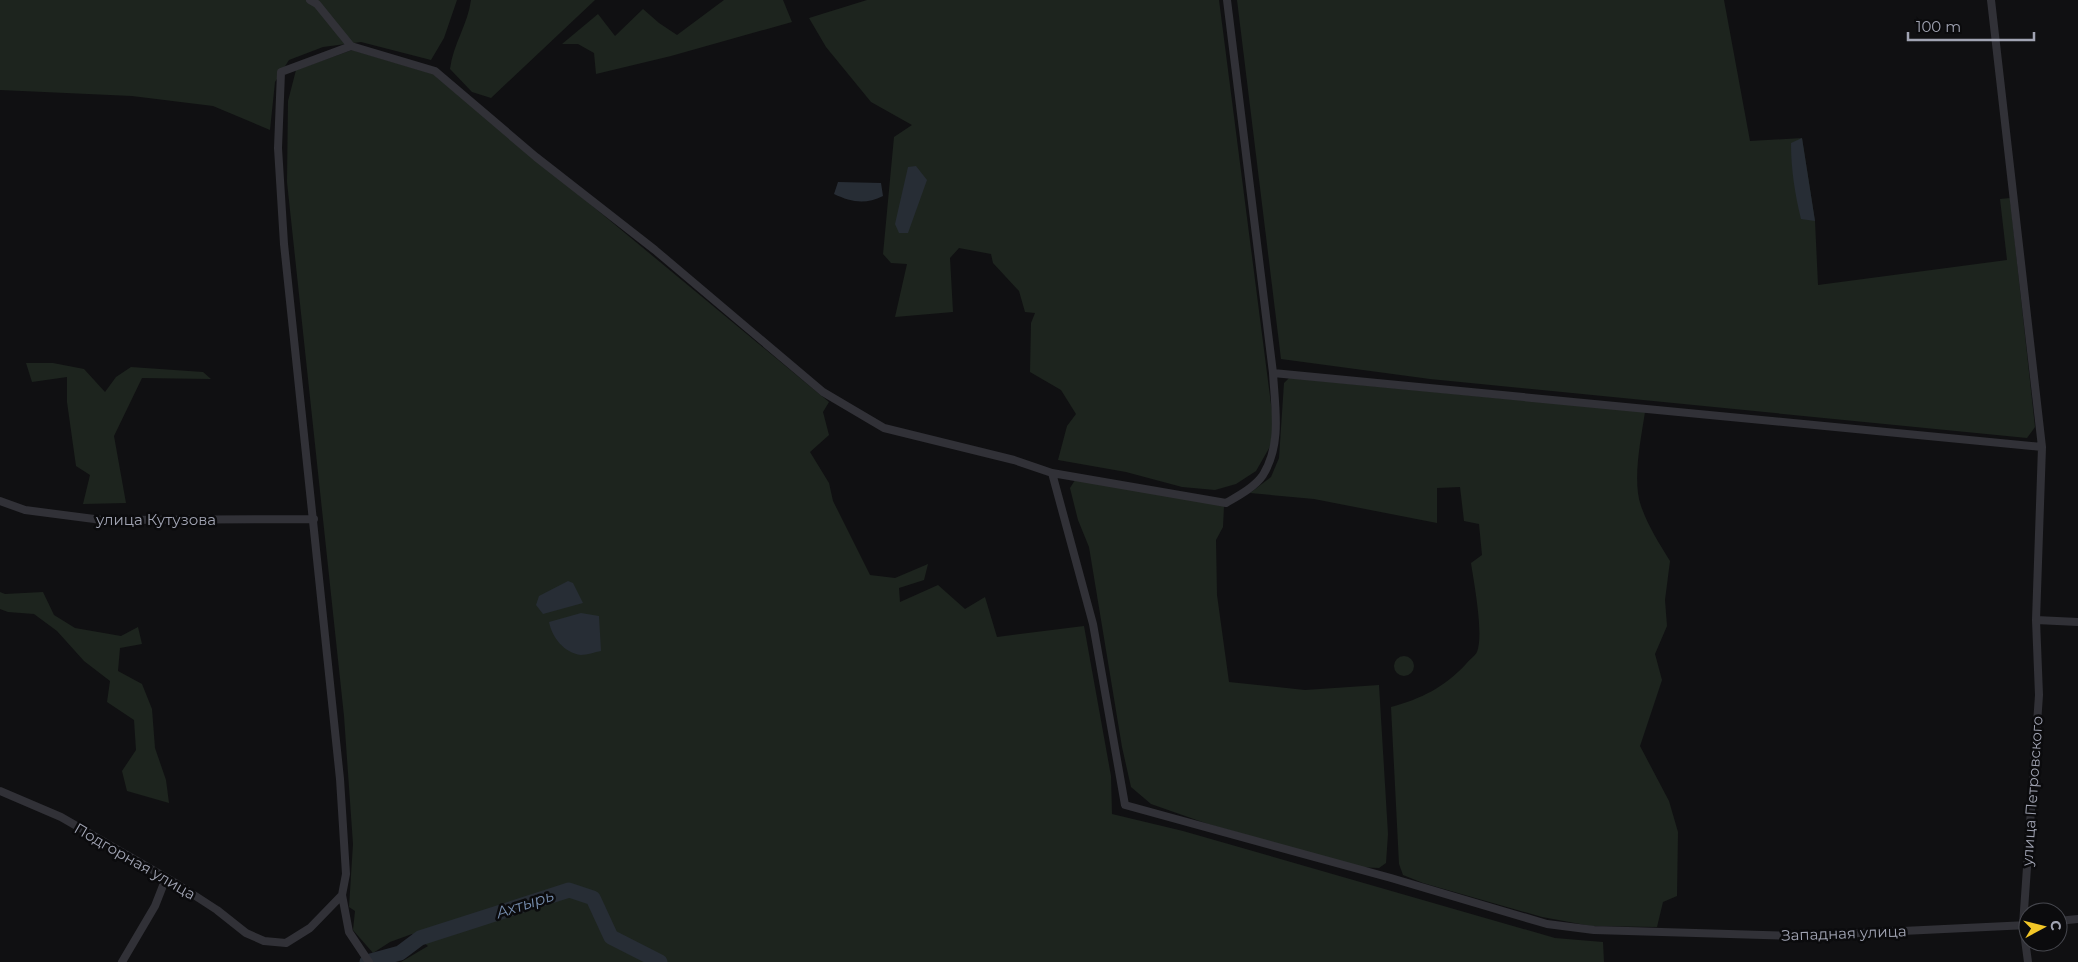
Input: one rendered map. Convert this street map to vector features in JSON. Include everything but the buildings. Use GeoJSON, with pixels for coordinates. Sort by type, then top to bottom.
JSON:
{"type":"FeatureCollection","features":[{"type":"Feature","properties":{"kind":"street"},"geometry":{"type":"LineString","coordinates":[[310,0],[317,4],[351,46],[435,71],[536,157],[655,250],[822,392],[884,428],[1014,460],[1052,472],[1226,503],[1262,476],[1276,444],[1272,373],[1227,0]]}},
{"type":"Feature","properties":{"kind":"street","name":"улица Петровского"},"geometry":{"type":"LineString","coordinates":[[1990,0],[2042,447],[2036,620],[2039,694],[2027,902]]}},
{"type":"Feature","properties":{"kind":"street"},"geometry":{"type":"LineString","coordinates":[[351,46],[281,72],[278,148],[284,244],[314,519],[344,837],[346,874],[342,896],[349,932],[369,962]]}},
{"type":"Feature","properties":{"kind":"street"},"geometry":{"type":"LineString","coordinates":[[1272,373],[2042,447]]}},
{"type":"Feature","properties":{"kind":"street","name":"Западная улица"},"geometry":{"type":"LineString","coordinates":[[1052,472],[1094,624],[1125,805],[1391,878],[1547,924],[1594,930],[1798,936],[2018,925]]}},
{"type":"Feature","properties":{"kind":"street","name":"улица Кутузова"},"geometry":{"type":"LineString","coordinates":[[0,501],[25,510],[102,520],[314,519]]}},
{"type":"Feature","properties":{"kind":"street"},"geometry":{"type":"LineString","coordinates":[[2036,620],[2078,622]]}},
{"type":"Feature","properties":{"kind":"street","name":"Подгорная улица"},"geometry":{"type":"LineString","coordinates":[[0,791],[61,817],[166,878],[217,910],[246,933],[264,941],[286,943],[310,928],[342,896]]}},
{"type":"Feature","properties":{"kind":"street"},"geometry":{"type":"LineString","coordinates":[[122,962],[154,906],[166,878]]}},
{"type":"Feature","properties":{"kind":"shaded area"},"geometry":{"type":"Polygon","coordinates":[[[0,0],[457,0],[444,38],[431,60],[361,42],[323,47],[289,60],[275,82],[270,130],[213,106],[132,96],[0,90],[0,0]]]}},
{"type":"Feature","properties":{"kind":"shaded area"},"geometry":{"type":"Polygon","coordinates":[[[471,0],[595,0],[491,98],[472,92],[450,69],[471,0]]]}},
{"type":"Feature","properties":{"kind":"shaded area"},"geometry":{"type":"Polygon","coordinates":[[[724,0],[783,0],[792,22],[671,56],[596,74],[594,53],[578,44],[562,44],[598,14],[615,36],[643,9],[677,35],[724,0]]]}},
{"type":"Feature","properties":{"kind":"shaded area"},"geometry":{"type":"Polygon","coordinates":[[[867,0],[1219,0],[1272,412],[1272,443],[1256,471],[1236,484],[1215,490],[1182,487],[1126,472],[1058,460],[1067,426],[1076,414],[1061,390],[1030,372],[1031,323],[1035,313],[1025,312],[1019,291],[993,263],[991,254],[959,248],[950,258],[953,312],[895,317],[907,264],[891,263],[883,254],[894,137],[912,125],[871,102],[826,47],[809,18],[867,0]]]}},
{"type":"Feature","properties":{"kind":"shaded area"},"geometry":{"type":"Polygon","coordinates":[[[1237,0],[1724,0],[1750,141],[1802,138],[1815,221],[1818,285],[2007,260],[2000,199],[2010,198],[2035,427],[2027,438],[1430,379],[1281,359],[1237,0]]]}},
{"type":"Feature","properties":{"kind":"shaded area"},"geometry":{"type":"Polygon","coordinates":[[[352,50],[433,74],[829,402],[823,412],[829,435],[810,452],[829,483],[833,501],[870,575],[895,578],[928,564],[924,580],[899,588],[900,602],[938,585],[965,609],[985,597],[997,637],[1084,626],[1111,776],[1112,814],[1183,831],[1555,938],[1603,942],[1604,962],[401,962],[428,946],[412,934],[390,942],[373,953],[353,930],[355,911],[349,907],[353,844],[344,716],[287,182],[288,101],[296,70],[352,50]]]}},
{"type":"Feature","properties":{"kind":"shaded area"},"geometry":{"type":"Polygon","coordinates":[[[1802,138],[1815,221],[1801,219],[1795,191],[1791,143],[1802,138]]]}},
{"type":"Feature","properties":{"kind":"shaded area"},"geometry":{"type":"Polygon","coordinates":[[[916,166],[927,180],[908,233],[899,233],[895,224],[908,167],[916,166]]]}},
{"type":"Feature","properties":{"kind":"shaded area"},"geometry":{"type":"Polygon","coordinates":[[[838,182],[881,183],[883,196],[870,201],[846,199],[834,194],[838,182]]]}},
{"type":"Feature","properties":{"kind":"shaded area"},"geometry":{"type":"Polygon","coordinates":[[[26,363],[53,363],[84,369],[105,392],[116,377],[131,367],[203,372],[211,379],[142,378],[114,436],[126,503],[83,504],[90,475],[76,466],[67,402],[67,377],[32,382],[26,363]]]}},
{"type":"Feature","properties":{"kind":"shaded area"},"geometry":{"type":"Polygon","coordinates":[[[1289,378],[1645,412],[1638,459],[1638,496],[1647,520],[1670,561],[1665,600],[1667,626],[1655,654],[1662,680],[1640,746],[1669,801],[1678,832],[1677,896],[1663,902],[1657,927],[1591,926],[1542,917],[1423,883],[1403,875],[1399,864],[1391,707],[1422,696],[1441,686],[1477,652],[1479,621],[1471,563],[1482,555],[1479,524],[1464,521],[1460,487],[1437,488],[1437,523],[1314,499],[1250,493],[1271,477],[1279,458],[1284,383],[1289,378]]]}},
{"type":"Feature","properties":{"kind":"shaded area"},"geometry":{"type":"Polygon","coordinates":[[[1075,480],[1224,506],[1223,527],[1216,540],[1217,595],[1229,682],[1305,690],[1379,685],[1388,834],[1386,863],[1379,868],[1358,867],[1208,824],[1151,804],[1131,787],[1122,747],[1089,547],[1078,520],[1070,488],[1075,480]]]}},
{"type":"Feature","properties":{"kind":"shaded area"},"geometry":{"type":"Polygon","coordinates":[[[568,581],[573,583],[583,603],[543,614],[536,605],[539,596],[568,581]]]}},
{"type":"Feature","properties":{"kind":"shaded area"},"geometry":{"type":"Polygon","coordinates":[[[0,592],[5,594],[43,592],[54,615],[75,628],[121,636],[138,627],[142,644],[120,648],[118,671],[142,684],[152,709],[155,748],[166,780],[169,803],[127,791],[122,771],[136,750],[134,720],[107,702],[110,681],[84,661],[57,631],[34,614],[8,612],[0,609],[0,592]]]}},
{"type":"Feature","properties":{"kind":"shaded area"},"geometry":{"type":"Polygon","coordinates":[[[581,613],[599,616],[601,651],[583,655],[575,654],[564,648],[556,639],[549,622],[581,613]]]}},
{"type":"Feature","properties":{"kind":"shaded area"},"geometry":{"type":"Polygon","coordinates":[[[1404,656],[1411,659],[1414,666],[1411,673],[1404,676],[1397,673],[1394,666],[1397,659],[1404,656]]]}},
{"type":"Feature","properties":{"kind":"waterway","name":"Ахтырь"},"geometry":{"type":"LineString","coordinates":[[367,962],[400,953],[420,938],[569,890],[593,898],[611,937],[660,962]]}}]}
